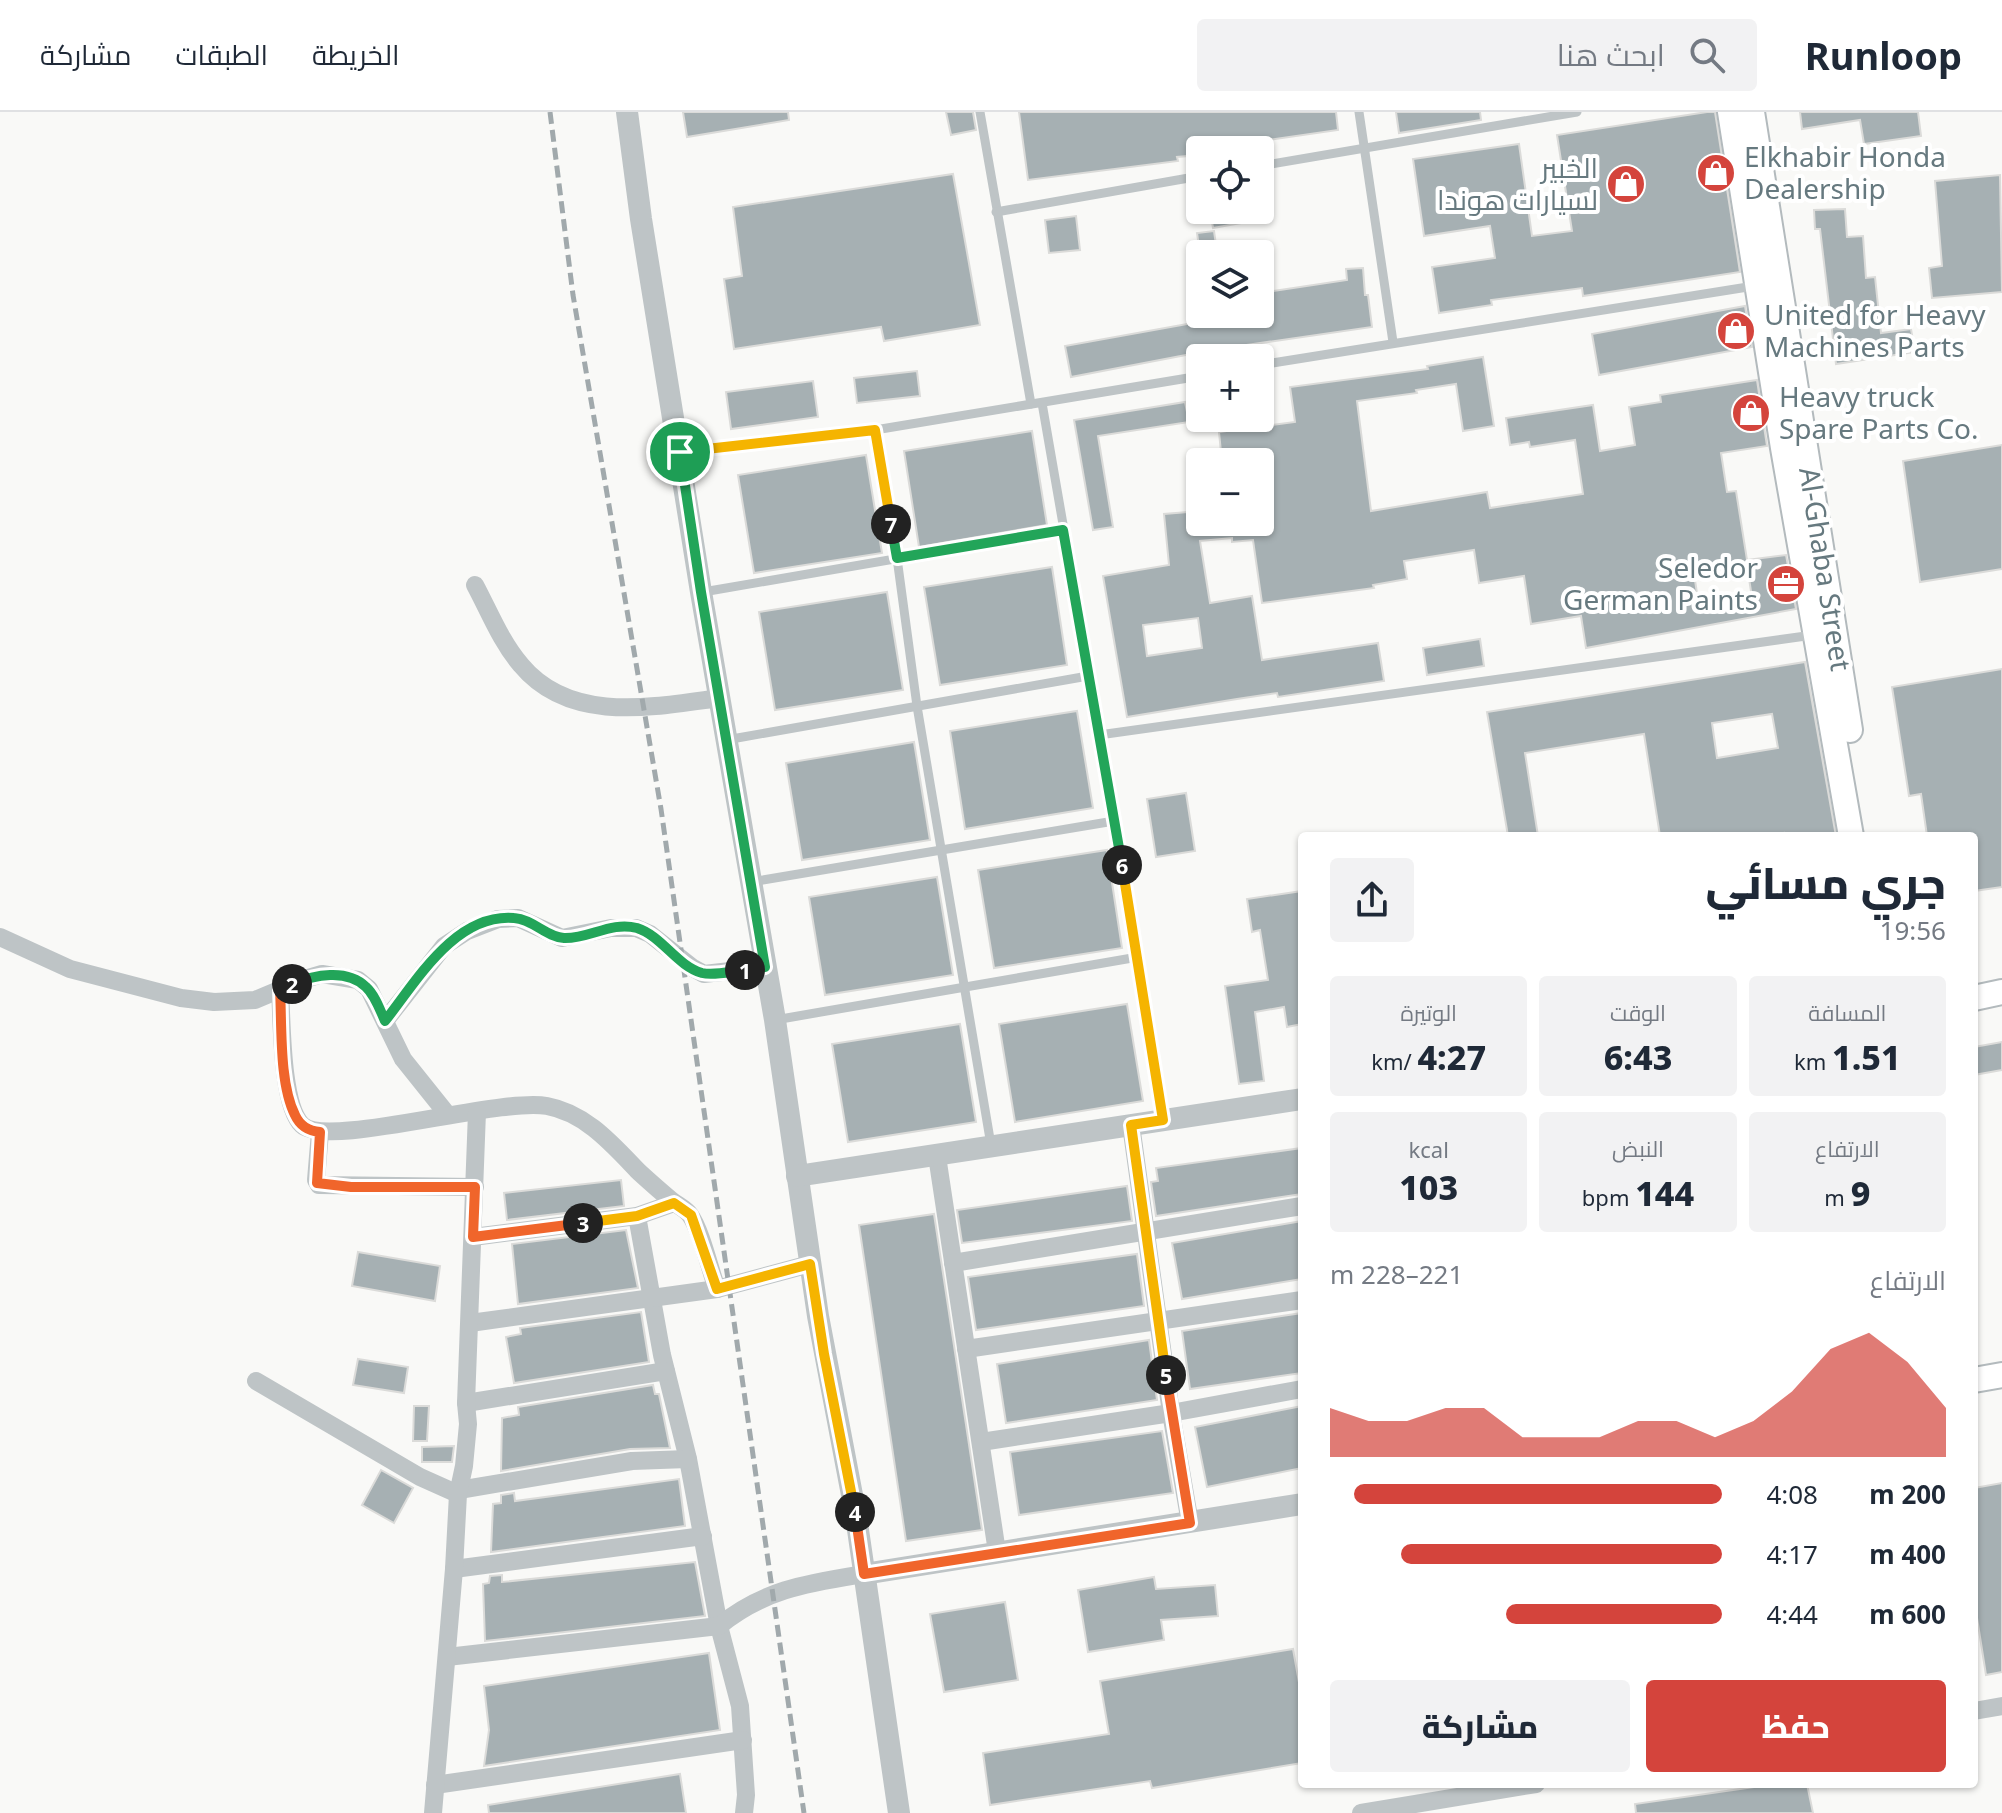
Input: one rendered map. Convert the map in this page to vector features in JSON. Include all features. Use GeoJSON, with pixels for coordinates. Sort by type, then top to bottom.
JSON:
{"type":"FeatureCollection","features":[{"type":"Feature","properties":{"kind":"main road","name":"Al-Ghaba Street"},"geometry":{"type":"LineString","coordinates":[[1730,112],[1850,832]]}},
{"type":"Feature","properties":{"kind":"main road","name":"Al-Ghaba Street"},"geometry":{"type":"LineString","coordinates":[[1752,112],[1866,832]]}},
{"type":"Feature","properties":{"kind":"main road"},"geometry":{"type":"LineString","coordinates":[[1978,997],[2002,992]]}},
{"type":"Feature","properties":{"kind":"main road"},"geometry":{"type":"LineString","coordinates":[[1978,1379],[2002,1375]]}},
{"type":"Feature","properties":{"kind":"street"},"geometry":{"type":"LineString","coordinates":[[627,112],[641,219],[701,592],[775,1020],[810,1264],[864,1574],[899,1813]]}},
{"type":"Feature","properties":{"kind":"street"},"geometry":{"type":"LineString","coordinates":[[475,585],[519,663],[557,694],[575,702],[632,708],[719,698]]}},
{"type":"Feature","properties":{"kind":"street"},"geometry":{"type":"LineString","coordinates":[[385,1021],[444,946],[467,931],[498,919],[518,918],[562,938],[611,928],[636,928],[650,934],[704,974],[765,967]]}},
{"type":"Feature","properties":{"kind":"street"},"geometry":{"type":"LineString","coordinates":[[0,937],[70,969],[181,998],[234,1003],[255,1000],[322,974],[358,980],[369,989],[403,1059],[447,1114]]}},
{"type":"Feature","properties":{"kind":"street"},"geometry":{"type":"LineString","coordinates":[[280,989],[288,1095],[305,1128],[320,1132],[531,1104],[568,1113],[605,1138],[651,1184],[691,1215],[717,1289]]}},
{"type":"Feature","properties":{"kind":"street"},"geometry":{"type":"LineString","coordinates":[[797,1176],[1298,1100]]}},
{"type":"Feature","properties":{"kind":"street"},"geometry":{"type":"LineString","coordinates":[[433,1813],[458,1492],[468,1424],[466,1403],[477,1112]]}},
{"type":"Feature","properties":{"kind":"street"},"geometry":{"type":"LineString","coordinates":[[1131,1125],[1171,1413],[1190,1523]]}},
{"type":"Feature","properties":{"kind":"street"},"geometry":{"type":"LineString","coordinates":[[320,1132],[316,1180],[319,1185],[475,1187]]}},
{"type":"Feature","properties":{"kind":"street"},"geometry":{"type":"LineString","coordinates":[[937,1156],[997,1552]]}},
{"type":"Feature","properties":{"kind":"street"},"geometry":{"type":"LineString","coordinates":[[473,1237],[637,1216],[674,1203]]}},
{"type":"Feature","properties":{"kind":"street"},"geometry":{"type":"LineString","coordinates":[[953,1263],[1298,1207]]}},
{"type":"Feature","properties":{"kind":"street"},"geometry":{"type":"LineString","coordinates":[[637,1216],[719,1626],[740,1706],[746,1795],[744,1813]]}},
{"type":"Feature","properties":{"kind":"street"},"geometry":{"type":"LineString","coordinates":[[470,1323],[717,1289],[810,1264]]}},
{"type":"Feature","properties":{"kind":"street"},"geometry":{"type":"LineString","coordinates":[[966,1349],[1298,1301]]}},
{"type":"Feature","properties":{"kind":"street"},"geometry":{"type":"LineString","coordinates":[[466,1403],[666,1371]]}},
{"type":"Feature","properties":{"kind":"street"},"geometry":{"type":"LineString","coordinates":[[256,1381],[420,1477],[458,1492],[632,1461],[688,1459]]}},
{"type":"Feature","properties":{"kind":"street"},"geometry":{"type":"LineString","coordinates":[[981,1442],[1298,1390]]}},
{"type":"Feature","properties":{"kind":"street"},"geometry":{"type":"LineString","coordinates":[[447,1657],[719,1626],[774,1593],[808,1583],[1298,1505]]}},
{"type":"Feature","properties":{"kind":"street"},"geometry":{"type":"LineString","coordinates":[[454,1569],[703,1536]]}},
{"type":"Feature","properties":{"kind":"street"},"geometry":{"type":"LineString","coordinates":[[1978,1710],[2002,1706]]}},
{"type":"Feature","properties":{"kind":"street"},"geometry":{"type":"LineString","coordinates":[[435,1785],[743,1740]]}},
{"type":"Feature","properties":{"kind":"street"},"geometry":{"type":"LineString","coordinates":[[1361,1813],[1512,1788]]}},
{"type":"Feature","properties":{"kind":"lane"},"geometry":{"type":"LineString","coordinates":[[980,112],[1031,404]]}},
{"type":"Feature","properties":{"kind":"lane"},"geometry":{"type":"LineString","coordinates":[[1359,112],[1393,342]]}},
{"type":"Feature","properties":{"kind":"lane"},"geometry":{"type":"LineString","coordinates":[[1274,164],[1577,112]]}},
{"type":"Feature","properties":{"kind":"lane"},"geometry":{"type":"LineString","coordinates":[[996,212],[1186,178]]}},
{"type":"Feature","properties":{"kind":"lane"},"geometry":{"type":"LineString","coordinates":[[1274,363],[1758,285]]}},
{"type":"Feature","properties":{"kind":"lane"},"geometry":{"type":"LineString","coordinates":[[680,452],[875,430],[1186,378]]}},
{"type":"Feature","properties":{"kind":"lane"},"geometry":{"type":"LineString","coordinates":[[1042,403],[1138,957],[1163,1120]]}},
{"type":"Feature","properties":{"kind":"lane"},"geometry":{"type":"LineString","coordinates":[[875,430],[897,558],[917,706],[992,1148]]}},
{"type":"Feature","properties":{"kind":"lane"},"geometry":{"type":"LineString","coordinates":[[701,592],[1063,530]]}},
{"type":"Feature","properties":{"kind":"lane"},"geometry":{"type":"LineString","coordinates":[[1099,735],[1816,635]]}},
{"type":"Feature","properties":{"kind":"lane"},"geometry":{"type":"LineString","coordinates":[[726,740],[1088,676]]}},
{"type":"Feature","properties":{"kind":"lane"},"geometry":{"type":"LineString","coordinates":[[751,882],[1114,821]]}},
{"type":"Feature","properties":{"kind":"lane"},"geometry":{"type":"LineString","coordinates":[[775,1020],[1138,957]]}},
{"type":"Feature","properties":{"kind":"building"},"geometry":{"type":"Polygon","coordinates":[[[683,112],[788,112],[789,120],[687,137],[683,112]]]}},
{"type":"Feature","properties":{"kind":"building"},"geometry":{"type":"Polygon","coordinates":[[[946,112],[973,112],[976,130],[951,135],[946,112]]]}},
{"type":"Feature","properties":{"kind":"building"},"geometry":{"type":"Polygon","coordinates":[[[1019,112],[1336,112],[1338,130],[1274,139],[1274,136],[1186,136],[1186,156],[1177,157],[1178,161],[1028,180],[1019,112]]]}},
{"type":"Feature","properties":{"kind":"building"},"geometry":{"type":"Polygon","coordinates":[[[1396,112],[1480,112],[1481,120],[1399,133],[1396,112]]]}},
{"type":"Feature","properties":{"kind":"building"},"geometry":{"type":"Polygon","coordinates":[[[1715,112],[1740,272],[1583,296],[1582,288],[1491,300],[1492,305],[1439,313],[1432,267],[1495,258],[1490,226],[1424,236],[1413,159],[1519,144],[1532,236],[1572,231],[1557,135],[1715,112]]]}},
{"type":"Feature","properties":{"kind":"building"},"geometry":{"type":"Polygon","coordinates":[[[1800,112],[1918,112],[1921,136],[1864,144],[1860,120],[1802,129],[1800,112]]]}},
{"type":"Feature","properties":{"kind":"building"},"geometry":{"type":"Polygon","coordinates":[[[953,174],[980,325],[884,341],[881,327],[734,349],[724,279],[742,276],[733,207],[953,174]]]}},
{"type":"Feature","properties":{"kind":"building"},"geometry":{"type":"Polygon","coordinates":[[[2000,175],[2002,292],[1932,298],[1929,268],[1942,266],[1935,181],[2000,175]]]}},
{"type":"Feature","properties":{"kind":"building"},"geometry":{"type":"Polygon","coordinates":[[[1845,209],[1847,237],[1863,236],[1866,278],[1875,277],[1881,333],[1911,329],[1915,352],[1836,364],[1820,229],[1815,229],[1814,210],[1845,209]]]}},
{"type":"Feature","properties":{"kind":"building"},"geometry":{"type":"Polygon","coordinates":[[[1076,216],[1080,250],[1049,253],[1045,220],[1076,216]]]}},
{"type":"Feature","properties":{"kind":"building"},"geometry":{"type":"Polygon","coordinates":[[[1212,224],[1235,224],[1213,228],[1212,224]]]}},
{"type":"Feature","properties":{"kind":"building"},"geometry":{"type":"Polygon","coordinates":[[[1214,231],[1215,240],[1198,240],[1197,233],[1214,231]]]}},
{"type":"Feature","properties":{"kind":"building"},"geometry":{"type":"Polygon","coordinates":[[[1363,268],[1372,327],[1254,344],[1186,344],[1186,355],[1071,377],[1065,346],[1186,324],[1186,328],[1274,328],[1274,291],[1347,280],[1346,269],[1363,268]]]}},
{"type":"Feature","properties":{"kind":"building"},"geometry":{"type":"Polygon","coordinates":[[[1745,306],[1752,347],[1599,375],[1592,334],[1745,306]]]}},
{"type":"Feature","properties":{"kind":"building"},"geometry":{"type":"Polygon","coordinates":[[[1483,357],[1494,426],[1463,431],[1456,384],[1357,401],[1371,511],[1487,492],[1490,508],[1583,494],[1575,440],[1530,447],[1529,442],[1510,445],[1506,418],[1593,405],[1600,451],[1635,445],[1629,407],[1661,402],[1660,395],[1757,380],[1767,446],[1721,453],[1727,492],[1736,491],[1747,560],[1786,555],[1796,609],[1586,648],[1581,616],[1531,624],[1524,576],[1479,583],[1474,550],[1404,561],[1407,579],[1373,585],[1374,588],[1262,603],[1253,540],[1200,541],[1210,603],[1252,596],[1262,660],[1378,643],[1384,681],[1278,697],[1277,693],[1127,717],[1103,576],[1169,565],[1164,514],[1186,512],[1186,536],[1274,536],[1274,448],[1221,448],[1219,432],[1274,432],[1274,425],[1295,422],[1290,387],[1428,369],[1427,366],[1483,357]],[[1747,565],[1694,574],[1699,606],[1752,598],[1747,565]],[[1198,618],[1143,625],[1147,656],[1202,648],[1198,618]]]}},
{"type":"Feature","properties":{"kind":"building"},"geometry":{"type":"Polygon","coordinates":[[[917,371],[920,396],[857,403],[854,378],[917,371]]]}},
{"type":"Feature","properties":{"kind":"building"},"geometry":{"type":"Polygon","coordinates":[[[813,381],[818,417],[731,429],[726,392],[813,381]]]}},
{"type":"Feature","properties":{"kind":"building"},"geometry":{"type":"Polygon","coordinates":[[[1185,402],[1186,422],[1098,436],[1113,527],[1093,530],[1074,420],[1185,402]]]}},
{"type":"Feature","properties":{"kind":"building"},"geometry":{"type":"Polygon","coordinates":[[[1032,431],[1047,525],[919,547],[904,451],[1032,431]]]}},
{"type":"Feature","properties":{"kind":"building"},"geometry":{"type":"Polygon","coordinates":[[[2002,445],[2002,569],[1920,582],[1903,461],[2002,445]]]}},
{"type":"Feature","properties":{"kind":"building"},"geometry":{"type":"Polygon","coordinates":[[[866,455],[882,553],[754,573],[738,475],[866,455]]]}},
{"type":"Feature","properties":{"kind":"building"},"geometry":{"type":"Polygon","coordinates":[[[1052,567],[1067,665],[940,685],[924,587],[1052,567]]]}},
{"type":"Feature","properties":{"kind":"building"},"geometry":{"type":"Polygon","coordinates":[[[887,592],[903,690],[775,710],[759,612],[887,592]]]}},
{"type":"Feature","properties":{"kind":"building"},"geometry":{"type":"Polygon","coordinates":[[[1480,639],[1484,666],[1427,675],[1423,648],[1480,639]]]}},
{"type":"Feature","properties":{"kind":"building"},"geometry":{"type":"Polygon","coordinates":[[[1805,662],[1835,832],[1659,832],[1644,734],[1525,753],[1537,832],[1507,832],[1487,712],[1805,662]],[[1772,714],[1712,723],[1717,758],[1778,748],[1772,714]]]}},
{"type":"Feature","properties":{"kind":"building"},"geometry":{"type":"Polygon","coordinates":[[[2002,669],[2002,887],[1978,890],[1978,832],[1926,832],[1921,794],[1909,796],[1892,687],[2002,669]]]}},
{"type":"Feature","properties":{"kind":"building"},"geometry":{"type":"Polygon","coordinates":[[[1077,711],[1093,808],[965,829],[950,731],[1077,711]]]}},
{"type":"Feature","properties":{"kind":"building"},"geometry":{"type":"Polygon","coordinates":[[[914,742],[930,840],[802,860],[786,763],[914,742]]]}},
{"type":"Feature","properties":{"kind":"building"},"geometry":{"type":"Polygon","coordinates":[[[1186,793],[1195,851],[1156,857],[1147,799],[1186,793]]]}},
{"type":"Feature","properties":{"kind":"building"},"geometry":{"type":"Polygon","coordinates":[[[1107,850],[1122,948],[994,968],[978,870],[1107,850]]]}},
{"type":"Feature","properties":{"kind":"building"},"geometry":{"type":"Polygon","coordinates":[[[937,877],[953,975],[825,995],[809,897],[937,877]]]}},
{"type":"Feature","properties":{"kind":"building"},"geometry":{"type":"Polygon","coordinates":[[[1298,892],[1298,1025],[1287,1027],[1284,1007],[1255,1012],[1264,1081],[1239,1084],[1225,986],[1268,980],[1260,930],[1252,932],[1247,899],[1298,892]]]}},
{"type":"Feature","properties":{"kind":"building"},"geometry":{"type":"Polygon","coordinates":[[[1127,1004],[1143,1101],[1015,1122],[999,1024],[1127,1004]]]}},
{"type":"Feature","properties":{"kind":"building"},"geometry":{"type":"Polygon","coordinates":[[[960,1024],[976,1122],[848,1142],[832,1044],[960,1024]]]}},
{"type":"Feature","properties":{"kind":"building"},"geometry":{"type":"Polygon","coordinates":[[[2002,1042],[2002,1070],[1978,1074],[1978,1046],[2002,1042]]]}},
{"type":"Feature","properties":{"kind":"building"},"geometry":{"type":"Polygon","coordinates":[[[1298,1149],[1298,1195],[1156,1216],[1151,1182],[1158,1181],[1156,1168],[1298,1149]]]}},
{"type":"Feature","properties":{"kind":"building"},"geometry":{"type":"Polygon","coordinates":[[[621,1180],[624,1206],[507,1220],[504,1193],[621,1180]]]}},
{"type":"Feature","properties":{"kind":"building"},"geometry":{"type":"Polygon","coordinates":[[[1127,1186],[1132,1221],[962,1243],[957,1210],[1127,1186]]]}},
{"type":"Feature","properties":{"kind":"building"},"geometry":{"type":"Polygon","coordinates":[[[934,1214],[982,1530],[906,1541],[859,1225],[934,1214]]]}},
{"type":"Feature","properties":{"kind":"building"},"geometry":{"type":"Polygon","coordinates":[[[1298,1222],[1298,1280],[1182,1299],[1172,1243],[1298,1222]]]}},
{"type":"Feature","properties":{"kind":"building"},"geometry":{"type":"Polygon","coordinates":[[[626,1230],[638,1288],[518,1304],[512,1244],[626,1230]]]}},
{"type":"Feature","properties":{"kind":"building"},"geometry":{"type":"Polygon","coordinates":[[[358,1252],[440,1266],[435,1301],[352,1286],[358,1252]]]}},
{"type":"Feature","properties":{"kind":"building"},"geometry":{"type":"Polygon","coordinates":[[[1137,1254],[1144,1306],[976,1330],[968,1277],[1137,1254]]]}},
{"type":"Feature","properties":{"kind":"building"},"geometry":{"type":"Polygon","coordinates":[[[641,1312],[649,1362],[514,1383],[506,1337],[521,1334],[520,1328],[641,1312]]]}},
{"type":"Feature","properties":{"kind":"building"},"geometry":{"type":"Polygon","coordinates":[[[1298,1314],[1298,1374],[1190,1389],[1182,1331],[1298,1314]]]}},
{"type":"Feature","properties":{"kind":"building"},"geometry":{"type":"Polygon","coordinates":[[[1149,1340],[1157,1400],[1006,1423],[997,1364],[1149,1340]]]}},
{"type":"Feature","properties":{"kind":"building"},"geometry":{"type":"Polygon","coordinates":[[[358,1359],[408,1367],[404,1393],[353,1385],[358,1359]]]}},
{"type":"Feature","properties":{"kind":"building"},"geometry":{"type":"Polygon","coordinates":[[[653,1385],[655,1394],[659,1394],[670,1448],[630,1449],[501,1471],[502,1418],[519,1415],[518,1407],[653,1385]]]}},
{"type":"Feature","properties":{"kind":"building"},"geometry":{"type":"Polygon","coordinates":[[[414,1406],[429,1406],[427,1441],[413,1441],[414,1406]]]}},
{"type":"Feature","properties":{"kind":"building"},"geometry":{"type":"Polygon","coordinates":[[[1298,1407],[1298,1469],[1207,1487],[1195,1427],[1298,1407]]]}},
{"type":"Feature","properties":{"kind":"building"},"geometry":{"type":"Polygon","coordinates":[[[1162,1431],[1173,1493],[1019,1515],[1010,1452],[1162,1431]]]}},
{"type":"Feature","properties":{"kind":"building"},"geometry":{"type":"Polygon","coordinates":[[[454,1446],[452,1462],[422,1462],[422,1447],[454,1446]]]}},
{"type":"Feature","properties":{"kind":"building"},"geometry":{"type":"Polygon","coordinates":[[[381,1470],[413,1488],[394,1523],[362,1505],[381,1470]]]}},
{"type":"Feature","properties":{"kind":"building"},"geometry":{"type":"Polygon","coordinates":[[[679,1479],[685,1526],[491,1552],[493,1504],[501,1503],[501,1495],[514,1493],[515,1501],[679,1479]]]}},
{"type":"Feature","properties":{"kind":"building"},"geometry":{"type":"Polygon","coordinates":[[[2002,1483],[2002,1672],[1986,1675],[1978,1624],[1978,1487],[2002,1483]]]}},
{"type":"Feature","properties":{"kind":"building"},"geometry":{"type":"Polygon","coordinates":[[[695,1562],[705,1616],[485,1641],[483,1584],[489,1583],[490,1576],[502,1575],[502,1582],[695,1562]]]}},
{"type":"Feature","properties":{"kind":"building"},"geometry":{"type":"Polygon","coordinates":[[[1154,1577],[1156,1589],[1215,1585],[1218,1616],[1161,1620],[1164,1640],[1088,1652],[1078,1590],[1154,1577]]]}},
{"type":"Feature","properties":{"kind":"building"},"geometry":{"type":"Polygon","coordinates":[[[1005,1602],[1018,1680],[944,1692],[930,1614],[1005,1602]]]}},
{"type":"Feature","properties":{"kind":"building"},"geometry":{"type":"Polygon","coordinates":[[[1293,1649],[1298,1677],[1298,1764],[1152,1788],[1150,1781],[990,1805],[983,1753],[1109,1734],[1100,1681],[1293,1649]]]}},
{"type":"Feature","properties":{"kind":"building"},"geometry":{"type":"Polygon","coordinates":[[[709,1653],[720,1730],[484,1766],[489,1730],[484,1686],[709,1653]]]}},
{"type":"Feature","properties":{"kind":"building"},"geometry":{"type":"Polygon","coordinates":[[[680,1774],[686,1813],[489,1813],[488,1805],[680,1774]]]}},
{"type":"Feature","properties":{"kind":"building"},"geometry":{"type":"Polygon","coordinates":[[[1747,1788],[1808,1788],[1813,1813],[1636,1813],[1635,1804],[1747,1788]]]}},
{"type":"Feature","properties":{"kind":"railway"},"geometry":{"type":"LineString","coordinates":[[550,112],[573,295],[661,809],[804,1813]]}},
{"type":"Feature","properties":{"kind":"place","name":"Elkhabir Honda Dealership"},"geometry":{"type":"Point","coordinates":[1716,173]}},
{"type":"Feature","properties":{"kind":"place","name":"الخبير لسيارات هوندا"},"geometry":{"type":"Point","coordinates":[1626,184]}},
{"type":"Feature","properties":{"kind":"place","name":"United for Heavy Machines Parts"},"geometry":{"type":"Point","coordinates":[1736,331]}},
{"type":"Feature","properties":{"kind":"place","name":"Heavy truck Spare Parts Co."},"geometry":{"type":"Point","coordinates":[1751,413]}},
{"type":"Feature","properties":{"kind":"place","name":"Seledor German Paints"},"geometry":{"type":"Point","coordinates":[1786,584]}},
{"type":"Feature","properties":{"kind":"route"},"geometry":{"type":"LineString","coordinates":[[875,430],[897,558],[1063,530],[1138,957],[1163,1120],[1131,1125],[1171,1413],[1190,1523],[864,1574],[810,1264],[717,1289],[691,1215],[674,1203],[637,1216],[473,1237],[475,1187],[351,1187],[317,1183],[320,1132],[305,1128],[300,1123],[288,1095],[280,989],[322,974],[358,980],[369,989],[385,1021],[444,946],[467,931],[509,917],[529,922],[562,938],[622,926],[636,928],[650,934],[704,974],[765,967],[680,452],[875,430]]}}]}
